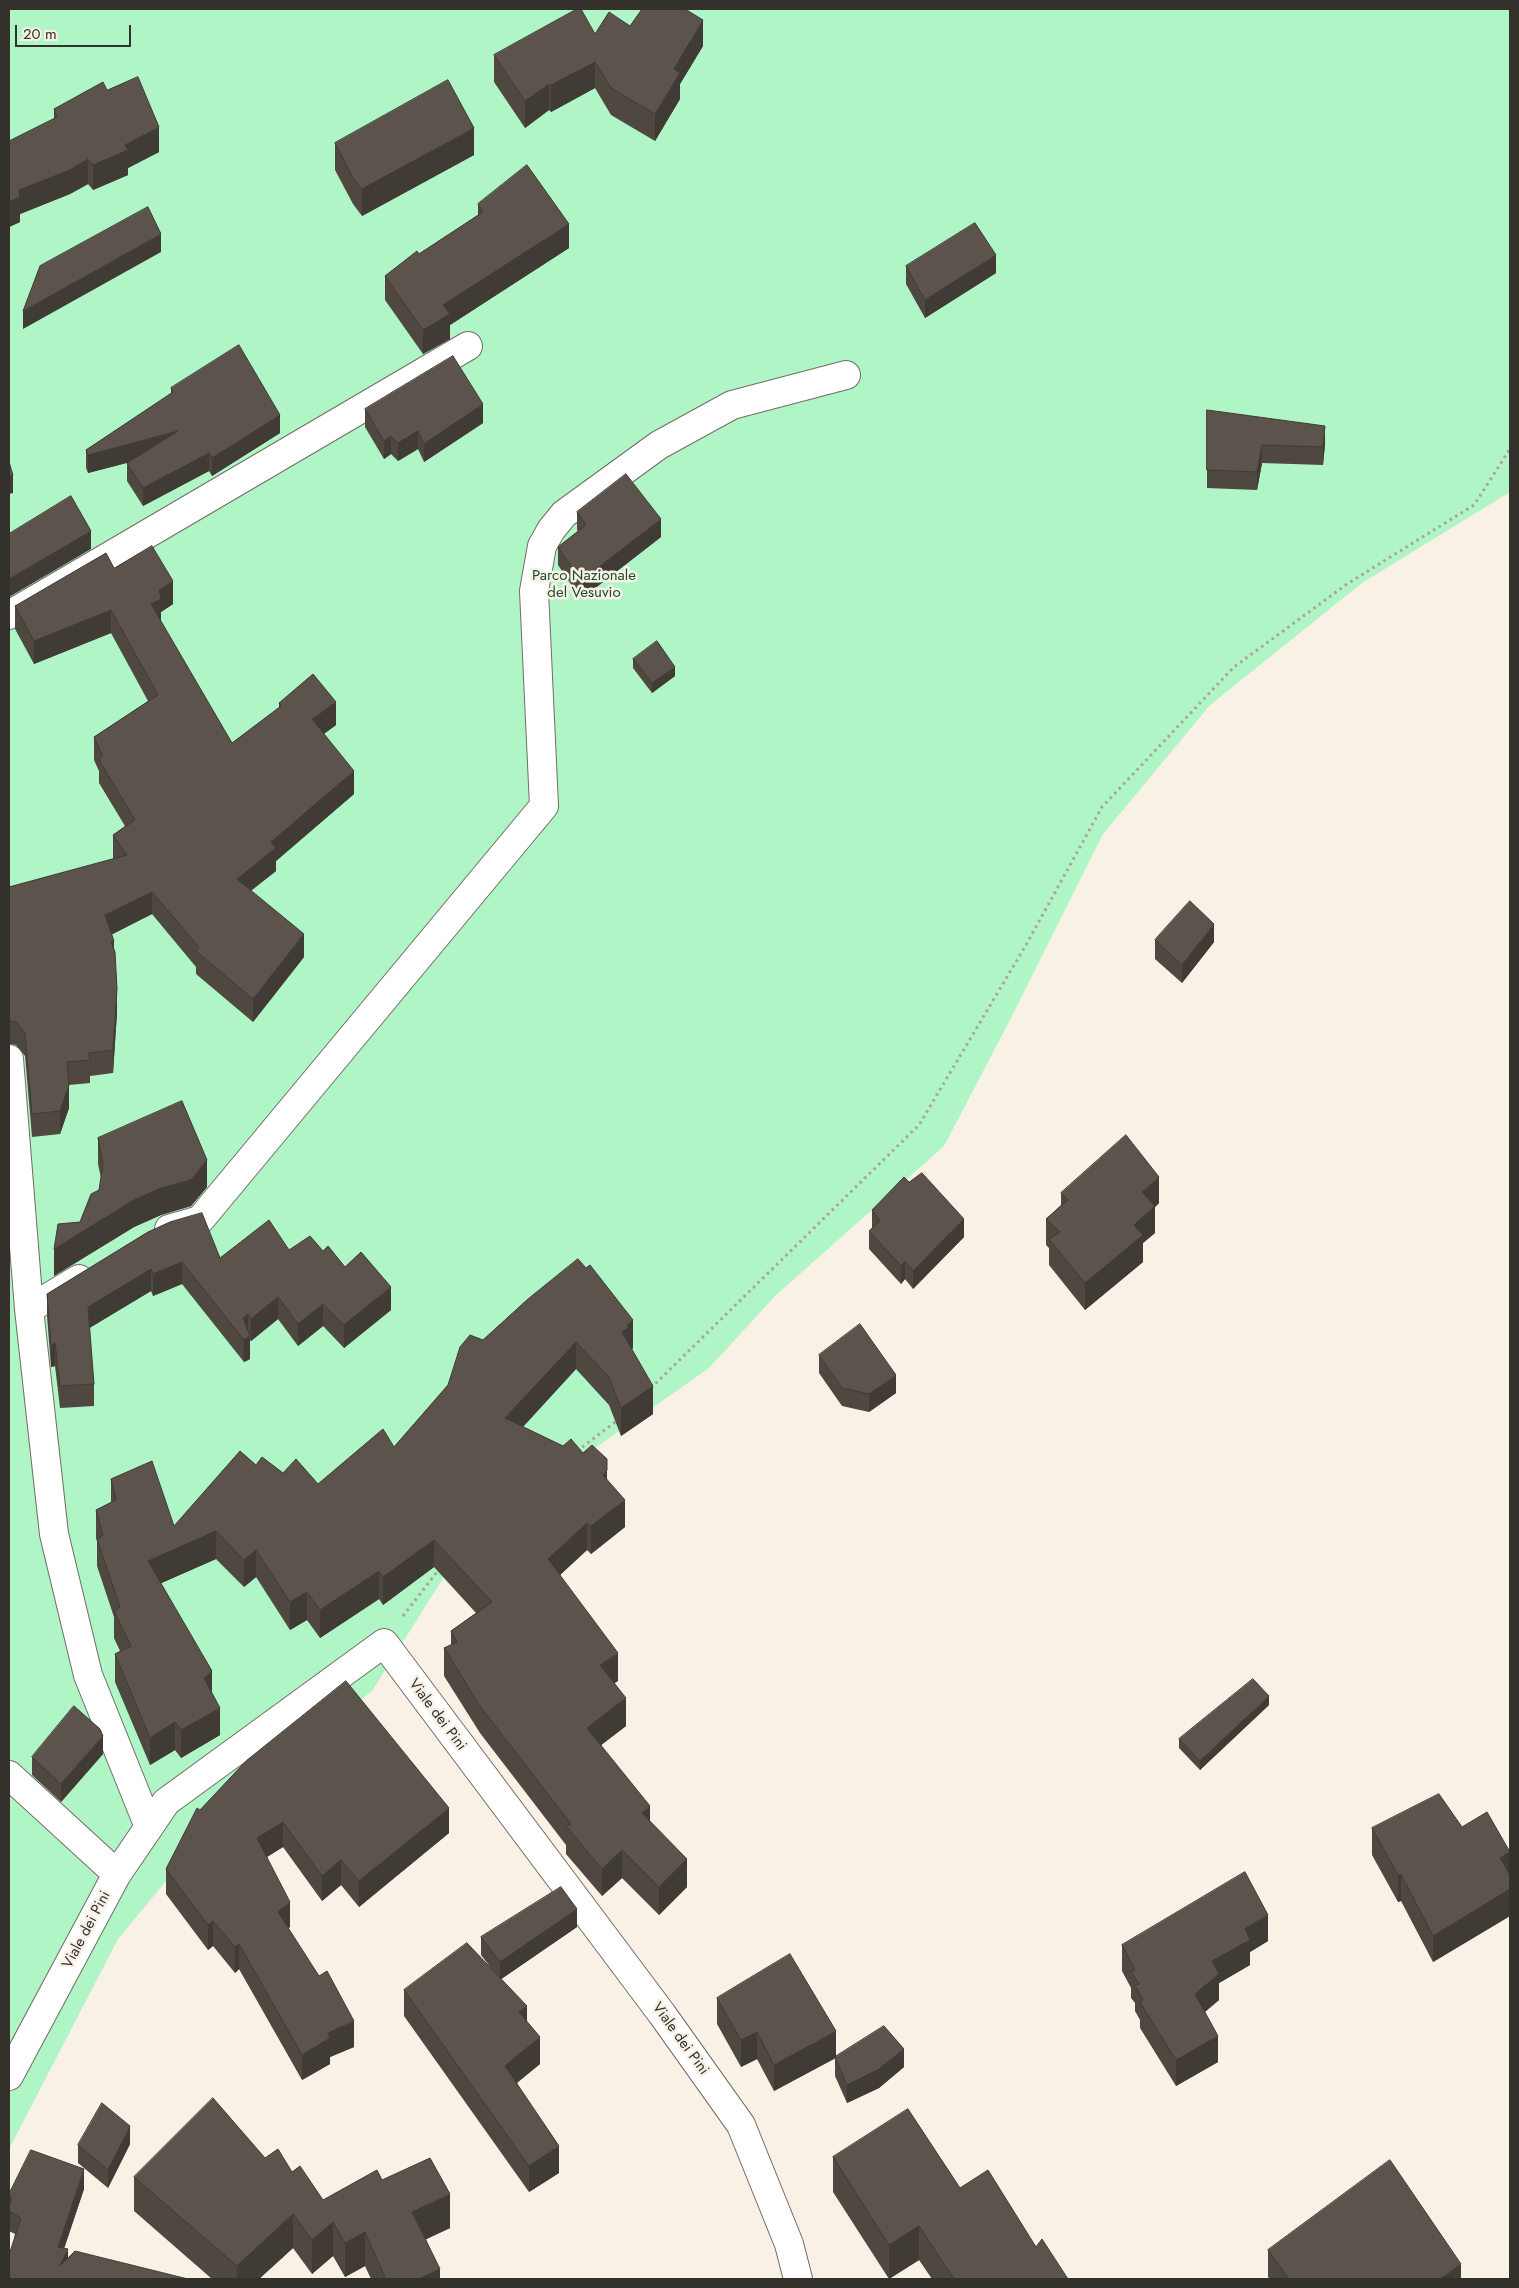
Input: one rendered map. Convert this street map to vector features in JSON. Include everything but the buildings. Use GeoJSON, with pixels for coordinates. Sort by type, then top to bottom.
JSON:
{"type":"FeatureCollection","features":[{"type":"Feature","properties":{"kind":"street"},"geometry":{"type":"LineString","coordinates":[[9,615],[468,346]]}},
{"type":"Feature","properties":{"kind":"street"},"geometry":{"type":"LineString","coordinates":[[149,1237],[165,1230],[200,1220],[544,806],[534,591],[542,546],[550,530],[564,514],[659,444],[732,405],[846,375]]}},
{"type":"Feature","properties":{"kind":"street"},"geometry":{"type":"LineString","coordinates":[[9,1059],[14,1181],[54,1534],[88,1675],[149,1827]]}},
{"type":"Feature","properties":{"kind":"street"},"geometry":{"type":"LineString","coordinates":[[29,1309],[103,1264]]}},
{"type":"Feature","properties":{"kind":"street","name":"Viale dei Pini"},"geometry":{"type":"LineString","coordinates":[[9,2076],[117,1874],[166,1802],[384,1643],[662,2014],[741,2124],[789,2244],[798,2279]]}},
{"type":"Feature","properties":{"kind":"street"},"geometry":{"type":"LineString","coordinates":[[9,1775],[117,1874]]}},
{"type":"Feature","properties":{"kind":"path"},"geometry":{"type":"LineString","coordinates":[[647,1392],[919,1125],[1026,945],[1102,807],[1234,667],[1347,584],[1474,505],[1510,448]]}},
{"type":"Feature","properties":{"kind":"path"},"geometry":{"type":"LineString","coordinates":[[571,1455],[611,1427],[626,1413]]}},
{"type":"Feature","properties":{"kind":"path"},"geometry":{"type":"LineString","coordinates":[[384,1643],[427,1583],[446,1561]]}},
{"type":"Feature","properties":{"kind":"green space","name":"Parco Nazionale del Vesuvio"},"geometry":{"type":"Polygon","coordinates":[[[9,9],[1510,9],[1510,492],[1362,583],[1210,705],[1103,834],[1012,1016],[944,1146],[776,1295],[709,1368],[568,1467],[459,1553],[372,1691],[234,1799],[118,1939],[9,2149],[9,9]]]}}]}
